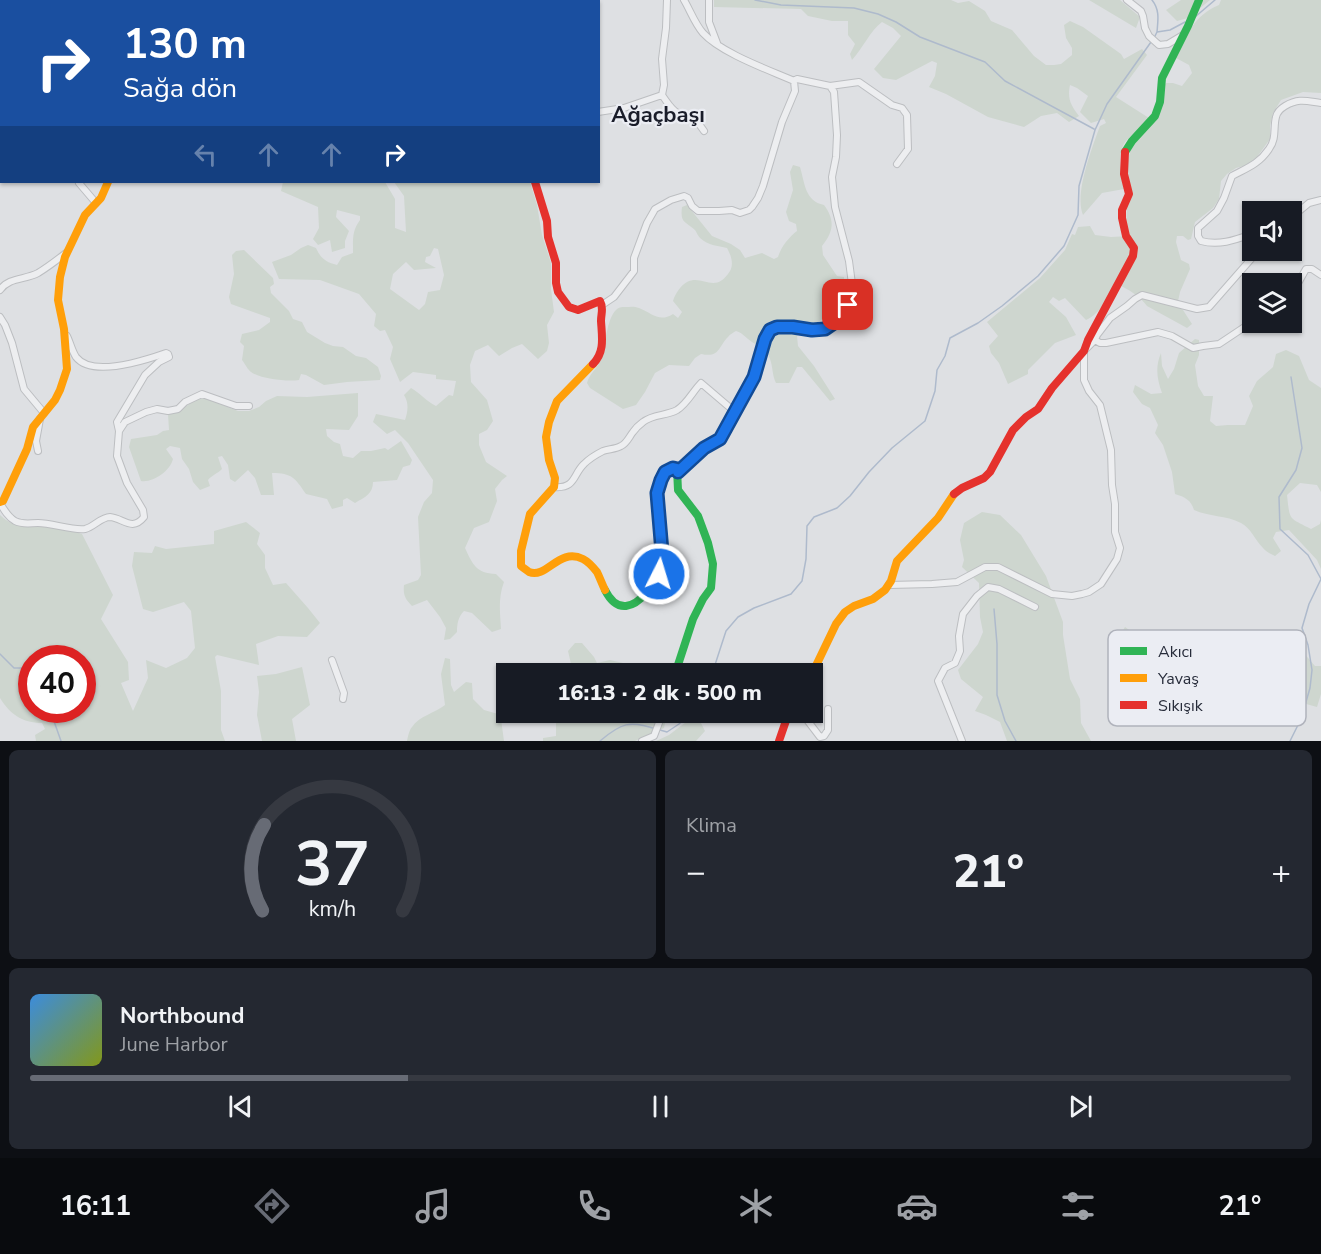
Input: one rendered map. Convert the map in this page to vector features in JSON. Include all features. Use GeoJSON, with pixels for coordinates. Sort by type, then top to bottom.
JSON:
{"type":"FeatureCollection","features":[{"type":"Feature","properties":{"kind":"street"},"geometry":{"type":"LineString","coordinates":[[667,0],[662,59],[664,85],[662,94],[680,116],[694,117],[704,131]]}},
{"type":"Feature","properties":{"kind":"street"},"geometry":{"type":"LineString","coordinates":[[684,0],[702,32],[735,55],[794,81],[797,79],[830,86],[859,82],[892,105],[902,108],[907,115],[908,149],[897,164]]}},
{"type":"Feature","properties":{"kind":"street"},"geometry":{"type":"LineString","coordinates":[[709,0],[709,22],[717,44]]}},
{"type":"Feature","properties":{"kind":"street"},"geometry":{"type":"LineString","coordinates":[[1127,0],[1141,11],[1149,36],[1159,45],[1168,44],[1184,34]]}},
{"type":"Feature","properties":{"kind":"street"},"geometry":{"type":"LineString","coordinates":[[889,585],[957,582],[985,567],[998,567],[1052,594],[1063,596],[1082,594],[1101,584],[1117,560],[1119,548],[1115,532],[1111,450],[1100,405],[1084,380],[1084,351],[1133,256],[1134,248],[1125,236],[1122,218],[1122,210],[1129,194],[1124,174],[1125,152],[1155,116],[1160,102],[1162,78],[1199,0]]}},
{"type":"Feature","properties":{"kind":"street"},"geometry":{"type":"LineString","coordinates":[[602,306],[614,297],[634,271],[634,258],[647,223],[655,209],[684,196],[698,211],[732,210],[740,213],[752,207],[763,186],[782,122],[795,91],[794,81]]}},
{"type":"Feature","properties":{"kind":"street"},"geometry":{"type":"LineString","coordinates":[[678,472],[704,448],[720,439],[754,377],[765,339],[770,330],[777,327],[825,329],[838,320],[848,305],[852,284],[849,261],[835,207],[832,177],[837,135],[834,93],[830,86]]}},
{"type":"Feature","properties":{"kind":"street"},"geometry":{"type":"LineString","coordinates":[[600,112],[624,108],[662,94]]}},
{"type":"Feature","properties":{"kind":"street"},"geometry":{"type":"LineString","coordinates":[[1242,237],[1217,244],[1201,241],[1198,228],[1217,211],[1232,176],[1250,168],[1271,147],[1276,133],[1276,116],[1281,108],[1293,101],[1321,103]]}},
{"type":"Feature","properties":{"kind":"street"},"geometry":{"type":"LineString","coordinates":[[79,183],[96,203]]}},
{"type":"Feature","properties":{"kind":"street"},"geometry":{"type":"LineString","coordinates":[[64,329],[77,358],[89,366],[118,366],[143,362],[168,354],[169,357],[159,362],[145,375],[117,422],[119,431],[117,456],[127,483],[143,510],[144,517],[135,524],[124,523],[110,517],[82,530],[47,523],[23,524],[15,521],[5,512],[0,503],[27,449],[33,428],[55,400],[67,369],[64,329],[58,300],[60,277],[66,253],[85,215],[101,198],[108,183]]}},
{"type":"Feature","properties":{"kind":"street"},"geometry":{"type":"LineString","coordinates":[[535,183],[547,221],[548,237],[556,263],[558,292],[569,307],[578,310],[600,301],[603,307],[601,318],[603,337],[602,348],[597,360],[557,401],[549,422],[546,437],[549,460],[555,478],[554,487],[530,514],[521,550],[521,566],[526,571],[534,573],[546,569],[560,558],[576,556],[592,565],[610,598],[622,606],[636,602],[648,591],[659,574],[662,552],[657,493],[665,472],[673,468],[677,469],[678,490],[698,516],[713,564],[711,588],[693,619],[679,663]]}},
{"type":"Feature","properties":{"kind":"street"},"geometry":{"type":"LineString","coordinates":[[1302,209],[1309,203],[1321,200]]}},
{"type":"Feature","properties":{"kind":"street"},"geometry":{"type":"LineString","coordinates":[[0,291],[3,285],[39,272],[66,253]]}},
{"type":"Feature","properties":{"kind":"street"},"geometry":{"type":"LineString","coordinates":[[819,663],[836,624],[845,612],[873,599],[885,590],[891,581],[897,561],[938,518],[954,494],[984,478],[990,472],[1013,430],[1038,409],[1052,388],[1095,340],[1110,318],[1142,295],[1197,309],[1209,307],[1249,261]]}},
{"type":"Feature","properties":{"kind":"street"},"geometry":{"type":"LineString","coordinates":[[1302,276],[1306,269],[1312,269],[1321,275]]}},
{"type":"Feature","properties":{"kind":"street"},"geometry":{"type":"LineString","coordinates":[[0,317],[12,343],[24,389],[42,415],[36,441],[38,452]]}},
{"type":"Feature","properties":{"kind":"street"},"geometry":{"type":"LineString","coordinates":[[1095,340],[1106,343],[1158,332],[1172,336],[1193,348],[1219,344],[1242,329]]}},
{"type":"Feature","properties":{"kind":"street"},"geometry":{"type":"LineString","coordinates":[[554,487],[560,488],[574,480],[582,465],[601,452],[622,446],[633,432],[650,417],[678,410],[701,383],[735,412]]}},
{"type":"Feature","properties":{"kind":"street"},"geometry":{"type":"LineString","coordinates":[[119,431],[125,422],[146,412],[157,409],[168,411],[178,409],[185,402],[202,394],[236,406],[249,406]]}},
{"type":"Feature","properties":{"kind":"street"},"geometry":{"type":"LineString","coordinates":[[962,741],[938,681],[945,668],[955,663],[960,651],[959,636],[963,614],[977,596],[988,587],[999,589],[1035,608]]}},
{"type":"Feature","properties":{"kind":"street"},"geometry":{"type":"LineString","coordinates":[[332,660],[344,693],[343,699]]}},
{"type":"Feature","properties":{"kind":"street"},"geometry":{"type":"LineString","coordinates":[[809,723],[820,737],[824,736],[828,730],[828,709]]}},
{"type":"Feature","properties":{"kind":"street"},"geometry":{"type":"LineString","coordinates":[[642,741],[654,736],[659,723]]}},
{"type":"Feature","properties":{"kind":"street"},"geometry":{"type":"LineString","coordinates":[[779,741],[785,723]]}},
{"type":"Feature","properties":{"kind":"shaded area"},"geometry":{"type":"Polygon","coordinates":[[[714,0],[951,0],[958,3],[969,1],[985,11],[991,21],[1012,30],[1034,56],[1046,65],[1061,64],[1072,55],[1072,48],[1066,38],[1064,25],[1070,21],[1083,27],[1121,54],[1124,59],[1142,49],[1147,55],[1116,97],[1149,118],[1148,122],[1123,146],[1120,164],[1124,189],[1102,193],[1083,215],[1081,195],[1085,171],[1100,126],[1106,123],[1104,119],[1091,123],[1080,112],[1088,96],[1077,88],[1070,85],[1069,98],[1079,116],[1069,122],[1057,113],[1041,116],[1024,127],[988,117],[929,87],[935,76],[937,63],[932,61],[896,80],[883,78],[874,69],[901,36],[882,22],[852,60],[850,54],[855,44],[848,35],[848,21],[832,21],[808,16],[801,9],[714,7],[714,0]]]}},
{"type":"Feature","properties":{"kind":"shaded area"},"geometry":{"type":"Polygon","coordinates":[[[1089,0],[1120,0],[1140,17],[1136,28],[1089,0]]]}},
{"type":"Feature","properties":{"kind":"shaded area"},"geometry":{"type":"Polygon","coordinates":[[[1181,0],[1210,0],[1188,18],[1177,21],[1166,10],[1181,0]]]}},
{"type":"Feature","properties":{"kind":"shaded area"},"geometry":{"type":"Polygon","coordinates":[[[1221,0],[1321,0],[1321,93],[1303,92],[1281,100],[1273,113],[1270,139],[1257,157],[1247,165],[1227,174],[1221,181],[1219,199],[1213,208],[1195,222],[1191,239],[1177,236],[1176,242],[1181,260],[1189,264],[1190,269],[1180,292],[1177,306],[1183,310],[1192,324],[1187,328],[1147,306],[1134,293],[1117,284],[1100,309],[1086,320],[1065,298],[1059,301],[1053,297],[1049,302],[1066,317],[1076,335],[1055,343],[1028,370],[1028,374],[1008,384],[999,363],[991,353],[989,346],[998,336],[987,322],[1040,278],[1065,250],[1078,227],[1090,226],[1095,235],[1129,236],[1126,225],[1130,185],[1127,163],[1132,144],[1147,130],[1166,83],[1182,86],[1192,73],[1189,65],[1176,58],[1197,20],[1219,5],[1221,0]]]}},
{"type":"Feature","properties":{"kind":"shaded area"},"geometry":{"type":"Polygon","coordinates":[[[793,165],[800,167],[809,196],[824,205],[830,216],[832,225],[822,246],[823,255],[837,276],[844,277],[844,285],[824,318],[807,326],[797,336],[798,346],[835,399],[830,401],[802,367],[797,367],[789,383],[776,383],[769,355],[736,331],[715,353],[701,354],[689,366],[669,365],[655,373],[636,405],[623,409],[590,388],[588,380],[601,359],[610,319],[617,309],[635,307],[656,316],[664,318],[673,314],[678,318],[682,312],[673,301],[683,285],[693,280],[719,282],[730,271],[732,259],[727,248],[709,244],[700,238],[683,219],[682,207],[687,205],[712,236],[740,250],[745,258],[762,253],[774,259],[778,257],[791,236],[797,231],[796,224],[789,221],[786,212],[793,190],[790,172],[793,165]]]}},
{"type":"Feature","properties":{"kind":"shaded area"},"geometry":{"type":"Polygon","coordinates":[[[283,183],[386,183],[395,199],[395,228],[406,232],[404,196],[395,183],[530,183],[551,263],[554,312],[547,325],[549,343],[547,351],[538,359],[522,344],[499,356],[488,345],[475,351],[470,365],[471,382],[487,400],[493,421],[487,430],[479,434],[479,445],[486,462],[507,476],[495,489],[497,501],[489,522],[474,528],[465,548],[476,567],[484,572],[496,574],[504,582],[500,599],[501,629],[492,632],[472,613],[464,611],[458,621],[457,632],[450,639],[444,640],[446,628],[427,600],[412,606],[406,599],[404,585],[418,580],[421,575],[418,517],[424,502],[432,493],[433,480],[408,443],[395,430],[387,434],[373,422],[376,414],[405,420],[408,407],[404,395],[411,388],[436,406],[449,395],[453,396],[456,381],[436,379],[436,375],[413,372],[400,382],[390,359],[393,347],[385,330],[380,331],[374,326],[376,314],[359,294],[320,280],[279,279],[272,262],[308,245],[316,248],[324,260],[337,265],[342,257],[353,253],[354,232],[360,216],[337,210],[336,217],[349,231],[345,248],[332,252],[330,240],[318,245],[313,239],[319,228],[318,207],[281,191],[283,183]],[[434,248],[430,256],[426,257],[425,262],[436,268],[414,270],[406,262],[393,274],[390,289],[419,310],[425,304],[428,292],[440,290],[444,275],[438,249],[434,248]]]}},
{"type":"Feature","properties":{"kind":"shaded area"},"geometry":{"type":"Polygon","coordinates":[[[244,250],[273,278],[271,293],[289,311],[293,319],[302,322],[307,332],[325,343],[343,347],[356,356],[366,358],[378,367],[380,380],[324,385],[301,374],[299,380],[294,381],[267,378],[250,371],[242,360],[244,346],[240,342],[242,334],[259,330],[270,322],[270,318],[231,304],[229,297],[234,274],[232,255],[236,251],[244,250]]]}},
{"type":"Feature","properties":{"kind":"shaded area"},"geometry":{"type":"Polygon","coordinates":[[[1195,339],[1199,340],[1199,355],[1195,365],[1198,386],[1204,396],[1213,396],[1210,421],[1216,426],[1245,425],[1253,406],[1249,396],[1257,381],[1273,367],[1276,354],[1286,350],[1299,356],[1309,380],[1321,388],[1321,492],[1317,485],[1300,483],[1287,495],[1290,514],[1294,520],[1311,529],[1320,524],[1321,520],[1321,569],[1317,560],[1289,530],[1276,532],[1273,538],[1281,551],[1275,556],[1264,549],[1248,528],[1241,523],[1194,510],[1187,499],[1175,494],[1172,472],[1163,445],[1155,433],[1158,425],[1150,408],[1142,404],[1133,392],[1135,385],[1151,394],[1162,393],[1157,373],[1161,353],[1162,366],[1168,379],[1179,353],[1195,339]]]}},
{"type":"Feature","properties":{"kind":"shaded area"},"geometry":{"type":"Polygon","coordinates":[[[358,393],[358,416],[349,430],[326,429],[327,436],[340,444],[343,456],[353,458],[361,451],[385,448],[388,450],[401,441],[412,460],[410,465],[403,467],[397,480],[373,482],[372,490],[365,497],[355,503],[347,498],[343,500],[343,506],[332,509],[327,499],[306,494],[296,480],[284,474],[272,473],[274,495],[261,495],[255,478],[248,470],[235,482],[230,479],[228,465],[222,456],[218,457],[222,469],[208,480],[210,486],[200,490],[193,482],[189,469],[182,459],[180,448],[170,446],[166,449],[173,459],[165,472],[151,480],[141,481],[129,447],[131,439],[157,435],[169,430],[168,414],[196,400],[205,398],[238,411],[249,411],[277,396],[307,397],[358,393]]]}},
{"type":"Feature","properties":{"kind":"shaded area"},"geometry":{"type":"Polygon","coordinates":[[[982,512],[1000,515],[1021,535],[1046,576],[1063,622],[1070,679],[1080,699],[1081,723],[1091,741],[1007,741],[1000,722],[975,711],[983,697],[961,679],[958,670],[978,644],[983,632],[979,583],[962,567],[964,560],[960,540],[964,523],[982,512]]]}},
{"type":"Feature","properties":{"kind":"shaded area"},"geometry":{"type":"Polygon","coordinates":[[[0,515],[17,525],[66,529],[82,534],[113,595],[101,619],[128,662],[129,680],[121,683],[133,711],[148,678],[146,660],[166,668],[187,658],[195,648],[191,611],[184,602],[153,612],[143,609],[132,566],[134,552],[152,553],[155,546],[166,549],[214,544],[214,531],[246,522],[260,533],[257,544],[265,555],[265,568],[273,585],[286,583],[320,623],[307,637],[278,636],[256,644],[259,665],[217,655],[215,657],[221,691],[221,730],[225,741],[36,741],[35,735],[45,729],[42,723],[96,723],[96,645],[18,645],[18,716],[8,709],[0,698],[0,515]]]}},
{"type":"Feature","properties":{"kind":"shaded area"},"geometry":{"type":"Polygon","coordinates":[[[575,643],[582,643],[597,663],[571,663],[568,651],[575,643]]]}},
{"type":"Feature","properties":{"kind":"shaded area"},"geometry":{"type":"Polygon","coordinates":[[[1306,656],[1315,666],[1321,666],[1321,694],[1317,707],[1306,704],[1306,656]]]}},
{"type":"Feature","properties":{"kind":"shaded area"},"geometry":{"type":"Polygon","coordinates":[[[445,658],[450,659],[451,685],[454,692],[466,682],[472,683],[473,699],[484,710],[496,713],[496,723],[502,723],[504,741],[407,741],[415,723],[445,705],[441,674],[445,658]]]}},
{"type":"Feature","properties":{"kind":"shaded area"},"geometry":{"type":"Polygon","coordinates":[[[610,660],[623,663],[597,663],[610,660]]]}},
{"type":"Feature","properties":{"kind":"shaded area"},"geometry":{"type":"Polygon","coordinates":[[[302,667],[310,705],[292,719],[296,741],[262,741],[257,715],[259,692],[257,676],[302,667]]]}},
{"type":"Feature","properties":{"kind":"shaded area"},"geometry":{"type":"Polygon","coordinates":[[[556,723],[665,723],[664,728],[635,741],[543,741],[543,738],[556,736],[556,723]]]}},
{"type":"Feature","properties":{"kind":"shaded area"},"geometry":{"type":"Polygon","coordinates":[[[685,723],[701,723],[705,731],[696,741],[656,741],[669,735],[685,723]]]}},
{"type":"Feature","properties":{"kind":"waterway"},"geometry":{"type":"LineString","coordinates":[[755,0],[781,5],[854,8],[878,14],[920,37],[985,62],[1005,81],[1094,129]]}},
{"type":"Feature","properties":{"kind":"waterway"},"geometry":{"type":"LineString","coordinates":[[1152,0],[1157,11],[1157,32]]}},
{"type":"Feature","properties":{"kind":"waterway"},"geometry":{"type":"LineString","coordinates":[[1195,17],[1215,0]]}},
{"type":"Feature","properties":{"kind":"waterway"},"geometry":{"type":"LineString","coordinates":[[1154,38],[1157,32],[1170,30],[1185,22]]}},
{"type":"Feature","properties":{"kind":"waterway"},"geometry":{"type":"LineString","coordinates":[[716,663],[726,631],[738,617],[754,608],[791,594],[802,581],[806,559],[807,526],[814,517],[837,508],[892,448],[925,421],[935,391],[937,370],[945,356],[950,338],[978,323],[1002,306],[1038,276],[1064,246],[1078,215],[1079,186],[1095,130],[1107,104],[1151,42]]}},
{"type":"Feature","properties":{"kind":"waterway"},"geometry":{"type":"LineString","coordinates":[[1291,377],[1302,448],[1296,470],[1279,497],[1280,529],[1308,555],[1321,579],[1309,604],[1303,630]]}},
{"type":"Feature","properties":{"kind":"waterway"},"geometry":{"type":"LineString","coordinates":[[994,609],[997,695],[1005,721],[1016,741]]}},
{"type":"Feature","properties":{"kind":"waterway"},"geometry":{"type":"LineString","coordinates":[[1306,639],[1312,670],[1306,702]]}},
{"type":"Feature","properties":{"kind":"waterway"},"geometry":{"type":"LineString","coordinates":[[0,654],[14,668],[18,668]]}},
{"type":"Feature","properties":{"kind":"waterway"},"geometry":{"type":"LineString","coordinates":[[55,723],[61,741]]}},
{"type":"Feature","properties":{"kind":"waterway"},"geometry":{"type":"LineString","coordinates":[[660,730],[667,732],[680,723]]}},
{"type":"Feature","properties":{"kind":"waterway"},"geometry":{"type":"LineString","coordinates":[[600,741],[614,730],[626,725],[656,729]]}},
{"type":"Feature","properties":{"kind":"waterway"},"geometry":{"type":"LineString","coordinates":[[1290,741],[1298,726]]}},
{"type":"Feature","properties":{"kind":"traffic: fast"},"geometry":{"type":"LineString","coordinates":[[1125,152],[1155,116],[1160,102],[1162,78],[1199,0]]}},
{"type":"Feature","properties":{"kind":"traffic: fast"},"geometry":{"type":"LineString","coordinates":[[605,590],[616,603],[626,606],[640,599],[655,580],[661,565],[658,490],[665,472],[673,468],[677,469],[678,490],[698,516],[713,564],[711,588],[693,619],[679,663]]}},
{"type":"Feature","properties":{"kind":"traffic: slow"},"geometry":{"type":"LineString","coordinates":[[0,502],[3,501],[27,449],[33,427],[55,400],[60,390],[67,369],[64,329],[58,300],[60,277],[65,257],[85,215],[101,198],[108,183]]}},
{"type":"Feature","properties":{"kind":"traffic: slow"},"geometry":{"type":"LineString","coordinates":[[593,364],[557,401],[549,422],[546,437],[549,460],[555,478],[554,487],[530,514],[521,551],[521,566],[529,572],[536,573],[560,560],[575,556],[592,566],[605,590]]}},
{"type":"Feature","properties":{"kind":"traffic: slow"},"geometry":{"type":"LineString","coordinates":[[817,663],[836,624],[845,612],[873,599],[885,590],[891,581],[897,561],[938,518],[954,494]]}},
{"type":"Feature","properties":{"kind":"traffic: jam"},"geometry":{"type":"LineString","coordinates":[[954,494],[984,478],[990,472],[1013,430],[1038,409],[1052,388],[1084,351],[1133,256],[1134,248],[1126,236],[1122,218],[1122,210],[1129,194],[1124,174],[1125,152]]}},
{"type":"Feature","properties":{"kind":"traffic: jam"},"geometry":{"type":"LineString","coordinates":[[535,183],[547,221],[548,237],[556,263],[558,292],[569,307],[578,310],[600,301],[601,304],[602,344],[593,364]]}},
{"type":"Feature","properties":{"kind":"traffic: jam"},"geometry":{"type":"LineString","coordinates":[[779,741],[785,723]]}},
{"type":"Feature","properties":{"kind":"district","name":"Ağaçbaşı"},"geometry":{"type":"Point","coordinates":[658,114]}},
{"type":"Feature","properties":{"kind":"route"},"geometry":{"type":"LineString","coordinates":[[659,574],[662,552],[657,493],[665,472],[673,468],[678,472],[704,448],[720,439],[754,377],[765,339],[770,330],[777,327],[825,329],[838,320],[848,305]]}}]}
